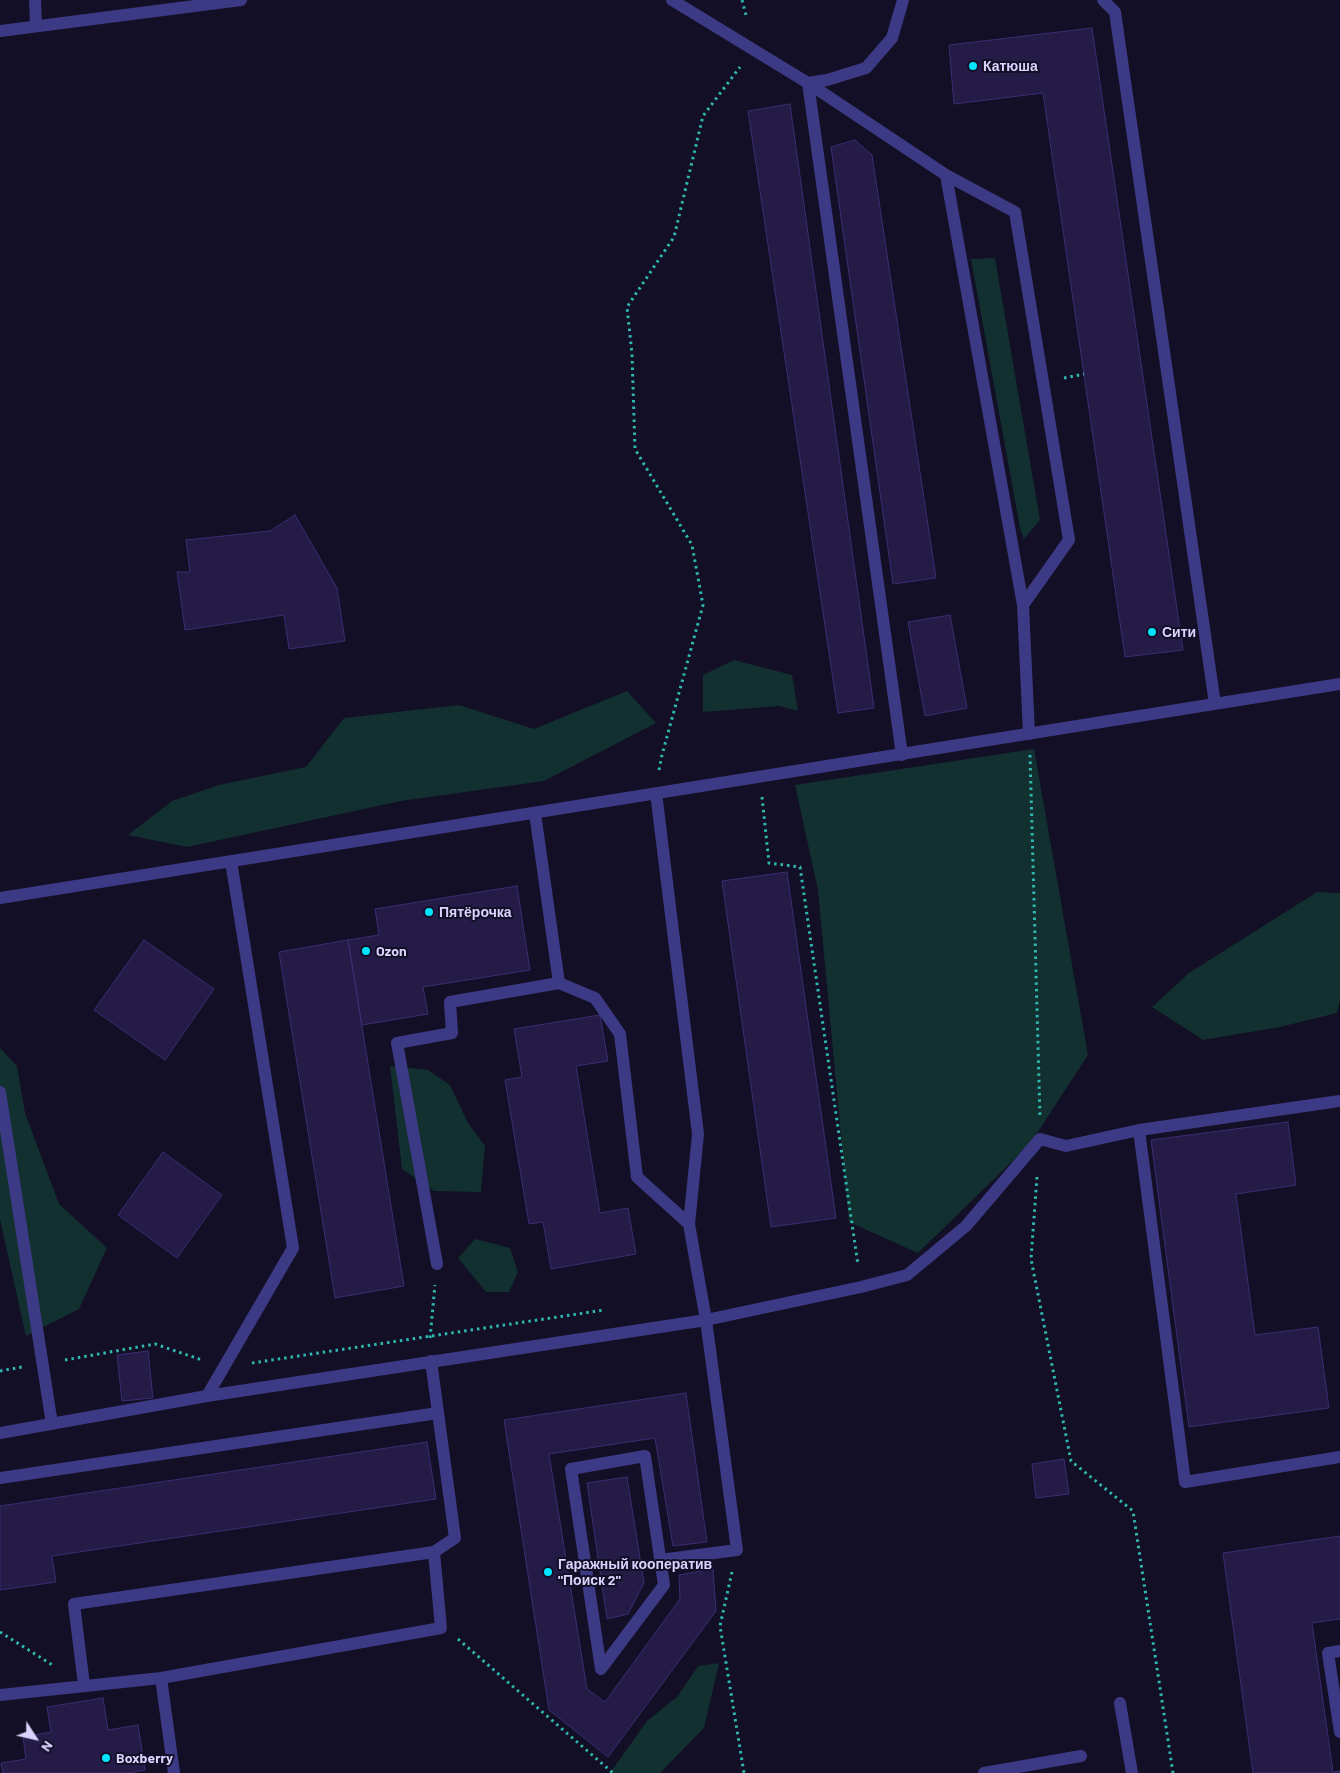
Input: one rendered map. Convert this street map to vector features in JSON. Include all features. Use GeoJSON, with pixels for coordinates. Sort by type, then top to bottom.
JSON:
{"type":"FeatureCollection","features":[{"type":"Feature","properties":{"kind":"street"},"geometry":{"type":"LineString","coordinates":[[35,0],[36,26]]}},
{"type":"Feature","properties":{"kind":"street"},"geometry":{"type":"LineString","coordinates":[[0,31],[192,3],[241,0]]}},
{"type":"Feature","properties":{"kind":"street"},"geometry":{"type":"LineString","coordinates":[[672,0],[808,82],[946,175],[1015,212],[1070,540],[1023,605]]}},
{"type":"Feature","properties":{"kind":"street"},"geometry":{"type":"LineString","coordinates":[[808,82],[827,80],[866,68],[892,38],[904,0]]}},
{"type":"Feature","properties":{"kind":"street"},"geometry":{"type":"LineString","coordinates":[[1103,0],[1115,12],[1215,704]]}},
{"type":"Feature","properties":{"kind":"street"},"geometry":{"type":"LineString","coordinates":[[808,82],[902,754]]}},
{"type":"Feature","properties":{"kind":"street"},"geometry":{"type":"LineString","coordinates":[[946,175],[1023,605],[1029,734]]}},
{"type":"Feature","properties":{"kind":"street"},"geometry":{"type":"LineString","coordinates":[[0,898],[1340,684]]}},
{"type":"Feature","properties":{"kind":"street"},"geometry":{"type":"LineString","coordinates":[[656,794],[698,1134],[689,1224],[706,1320],[738,1550],[660,1560]]}},
{"type":"Feature","properties":{"kind":"street"},"geometry":{"type":"LineString","coordinates":[[535,813],[559,983]]}},
{"type":"Feature","properties":{"kind":"street"},"geometry":{"type":"LineString","coordinates":[[206,1396],[293,1248],[231,861]]}},
{"type":"Feature","properties":{"kind":"street"},"geometry":{"type":"LineString","coordinates":[[437,1264],[397,1043],[452,1033],[450,1002],[559,983],[595,998],[620,1034],[637,1177],[689,1224]]}},
{"type":"Feature","properties":{"kind":"street"},"geometry":{"type":"LineString","coordinates":[[0,1092],[52,1424]]}},
{"type":"Feature","properties":{"kind":"street"},"geometry":{"type":"LineString","coordinates":[[0,1433],[206,1396],[706,1320],[861,1287],[907,1275],[937,1251],[966,1226],[1040,1139],[1066,1146],[1139,1130],[1340,1101]]}},
{"type":"Feature","properties":{"kind":"street"},"geometry":{"type":"LineString","coordinates":[[1139,1130],[1185,1482],[1340,1456]]}},
{"type":"Feature","properties":{"kind":"street"},"geometry":{"type":"LineString","coordinates":[[84,1685],[74,1604],[434,1552],[455,1538],[431,1361]]}},
{"type":"Feature","properties":{"kind":"street"},"geometry":{"type":"LineString","coordinates":[[0,1478],[438,1413]]}},
{"type":"Feature","properties":{"kind":"street"},"geometry":{"type":"LineString","coordinates":[[646,1456],[660,1560],[664,1585],[601,1669],[571,1469],[646,1456]]}},
{"type":"Feature","properties":{"kind":"street"},"geometry":{"type":"LineString","coordinates":[[0,1695],[161,1678],[441,1628],[434,1552]]}},
{"type":"Feature","properties":{"kind":"street"},"geometry":{"type":"LineString","coordinates":[[1340,1650],[1328,1653],[1340,1732]]}},
{"type":"Feature","properties":{"kind":"street"},"geometry":{"type":"LineString","coordinates":[[161,1678],[174,1773]]}},
{"type":"Feature","properties":{"kind":"street"},"geometry":{"type":"LineString","coordinates":[[1120,1703],[1132,1773]]}},
{"type":"Feature","properties":{"kind":"street"},"geometry":{"type":"LineString","coordinates":[[984,1773],[1081,1756]]}},
{"type":"Feature","properties":{"kind":"path"},"geometry":{"type":"LineString","coordinates":[[656,794],[662,755],[703,605],[692,545],[635,449],[632,354],[627,307],[674,237],[703,116],[754,50]]}},
{"type":"Feature","properties":{"kind":"path"},"geometry":{"type":"LineString","coordinates":[[1029,734],[1040,1139]]}},
{"type":"Feature","properties":{"kind":"path"},"geometry":{"type":"LineString","coordinates":[[760,777],[769,863],[800,867],[861,1287]]}},
{"type":"Feature","properties":{"kind":"path"},"geometry":{"type":"LineString","coordinates":[[1037,1176],[1031,1259],[1072,1460],[1134,1511],[1174,1773]]}},
{"type":"Feature","properties":{"kind":"path"},"geometry":{"type":"LineString","coordinates":[[431,1361],[430,1336],[437,1264]]}},
{"type":"Feature","properties":{"kind":"path"},"geometry":{"type":"LineString","coordinates":[[0,1371],[155,1344],[223,1367],[614,1309]]}},
{"type":"Feature","properties":{"kind":"path"},"geometry":{"type":"LineString","coordinates":[[738,1550],[720,1626],[744,1773]]}},
{"type":"Feature","properties":{"kind":"path"},"geometry":{"type":"LineString","coordinates":[[441,1628],[466,1645],[613,1773]]}},
{"type":"Feature","properties":{"kind":"path"},"geometry":{"type":"LineString","coordinates":[[0,1632],[84,1685]]}},
{"type":"Feature","properties":{"kind":"green space"},"geometry":{"type":"Polygon","coordinates":[[[995,258],[1040,520],[1024,539],[1020,528],[971,259],[995,258]]]}},
{"type":"Feature","properties":{"kind":"green space"},"geometry":{"type":"Polygon","coordinates":[[[734,660],[792,675],[798,711],[779,706],[703,712],[703,675],[734,660]]]}},
{"type":"Feature","properties":{"kind":"green space"},"geometry":{"type":"Polygon","coordinates":[[[627,691],[656,723],[544,781],[401,801],[187,847],[128,835],[172,801],[219,785],[306,767],[344,718],[459,705],[534,729],[627,691]]]}},
{"type":"Feature","properties":{"kind":"green space"},"geometry":{"type":"Polygon","coordinates":[[[1034,749],[1088,1055],[1030,1144],[918,1253],[849,1222],[818,890],[795,785],[1034,749]]]}},
{"type":"Feature","properties":{"kind":"green space"},"geometry":{"type":"Polygon","coordinates":[[[1317,892],[1340,893],[1340,999],[1337,1013],[1280,1027],[1203,1040],[1152,1007],[1189,973],[1317,892]]]}},
{"type":"Feature","properties":{"kind":"green space"},"geometry":{"type":"Polygon","coordinates":[[[0,1048],[17,1066],[25,1113],[59,1204],[107,1248],[79,1309],[26,1336],[0,1219],[0,1048]]]}},
{"type":"Feature","properties":{"kind":"green space"},"geometry":{"type":"Polygon","coordinates":[[[390,1066],[428,1070],[450,1085],[468,1123],[485,1146],[481,1192],[434,1191],[402,1169],[390,1066]]]}},
{"type":"Feature","properties":{"kind":"green space"},"geometry":{"type":"Polygon","coordinates":[[[475,1239],[510,1248],[518,1272],[509,1292],[486,1292],[458,1258],[475,1239]]]}},
{"type":"Feature","properties":{"kind":"green space"},"geometry":{"type":"Polygon","coordinates":[[[719,1663],[704,1728],[660,1773],[610,1773],[647,1721],[677,1697],[698,1666],[719,1663]]]}},
{"type":"Feature","properties":{"kind":"building"},"geometry":{"type":"Polygon","coordinates":[[[1092,28],[1183,650],[1125,657],[1043,93],[954,104],[949,45],[1092,28]]]}},
{"type":"Feature","properties":{"kind":"building"},"geometry":{"type":"Polygon","coordinates":[[[790,104],[874,708],[838,713],[748,111],[790,104]]]}},
{"type":"Feature","properties":{"kind":"building"},"geometry":{"type":"Polygon","coordinates":[[[855,140],[872,155],[936,578],[893,584],[831,147],[855,140]]]}},
{"type":"Feature","properties":{"kind":"building"},"geometry":{"type":"Polygon","coordinates":[[[295,515],[337,588],[345,641],[289,649],[284,615],[185,630],[177,572],[190,572],[186,540],[270,531],[295,515]]]}},
{"type":"Feature","properties":{"kind":"building"},"geometry":{"type":"Polygon","coordinates":[[[950,615],[967,708],[925,716],[908,622],[950,615]]]}},
{"type":"Feature","properties":{"kind":"building"},"geometry":{"type":"Polygon","coordinates":[[[787,872],[836,1218],[771,1227],[722,881],[787,872]]]}},
{"type":"Feature","properties":{"kind":"building"},"geometry":{"type":"Polygon","coordinates":[[[517,886],[530,970],[423,987],[428,1014],[362,1025],[348,940],[379,935],[375,909],[517,886]]]}},
{"type":"Feature","properties":{"kind":"building"},"geometry":{"type":"Polygon","coordinates":[[[144,940],[214,989],[165,1060],[94,1010],[144,940]]]}},
{"type":"Feature","properties":{"kind":"building"},"geometry":{"type":"Polygon","coordinates":[[[348,940],[404,1286],[335,1298],[279,952],[348,940]]]}},
{"type":"Feature","properties":{"kind":"building"},"geometry":{"type":"Polygon","coordinates":[[[600,1015],[608,1061],[576,1066],[600,1213],[628,1208],[636,1254],[551,1269],[543,1222],[529,1224],[505,1080],[522,1077],[514,1029],[600,1015]]]}},
{"type":"Feature","properties":{"kind":"building"},"geometry":{"type":"Polygon","coordinates":[[[1288,1122],[1296,1185],[1236,1194],[1255,1335],[1318,1327],[1329,1408],[1189,1427],[1151,1140],[1288,1122]]]}},
{"type":"Feature","properties":{"kind":"building"},"geometry":{"type":"Polygon","coordinates":[[[163,1152],[222,1195],[177,1258],[118,1215],[163,1152]]]}},
{"type":"Feature","properties":{"kind":"building"},"geometry":{"type":"Polygon","coordinates":[[[148,1351],[153,1398],[122,1401],[117,1355],[148,1351]]]}},
{"type":"Feature","properties":{"kind":"building","name":"Гаражный кооператив \"Поиск 2\""},"geometry":{"type":"Polygon","coordinates":[[[686,1393],[707,1542],[673,1546],[655,1438],[549,1454],[587,1689],[605,1702],[680,1599],[679,1575],[713,1569],[716,1611],[608,1757],[549,1710],[504,1420],[686,1393]]]}},
{"type":"Feature","properties":{"kind":"building"},"geometry":{"type":"Polygon","coordinates":[[[427,1442],[436,1499],[52,1556],[56,1582],[0,1590],[0,1506],[427,1442]]]}},
{"type":"Feature","properties":{"kind":"building"},"geometry":{"type":"Polygon","coordinates":[[[1064,1459],[1069,1494],[1036,1498],[1032,1464],[1064,1459]]]}},
{"type":"Feature","properties":{"kind":"building"},"geometry":{"type":"Polygon","coordinates":[[[627,1477],[644,1583],[628,1614],[607,1619],[587,1483],[627,1477]]]}},
{"type":"Feature","properties":{"kind":"building"},"geometry":{"type":"Polygon","coordinates":[[[1340,1536],[1340,1619],[1312,1623],[1333,1772],[1340,1771],[1340,1773],[1253,1773],[1223,1553],[1340,1536]]]}},
{"type":"Feature","properties":{"kind":"building"},"geometry":{"type":"Polygon","coordinates":[[[103,1698],[108,1730],[138,1725],[145,1770],[129,1773],[3,1773],[1,1763],[26,1759],[23,1737],[51,1732],[47,1707],[103,1698]]]}},
{"type":"Feature","properties":{"kind":"place","name":"Катюша"},"geometry":{"type":"Point","coordinates":[973,66]}},
{"type":"Feature","properties":{"kind":"place","name":"Сити"},"geometry":{"type":"Point","coordinates":[1152,632]}},
{"type":"Feature","properties":{"kind":"place","name":"Пятёрочка"},"geometry":{"type":"Point","coordinates":[429,912]}},
{"type":"Feature","properties":{"kind":"place","name":"Ozon"},"geometry":{"type":"Point","coordinates":[366,951]}},
{"type":"Feature","properties":{"kind":"place","name":"Гаражный кооператив \"Поиск 2\""},"geometry":{"type":"Point","coordinates":[548,1572]}},
{"type":"Feature","properties":{"kind":"place","name":"Boxberry"},"geometry":{"type":"Point","coordinates":[106,1758]}}]}
